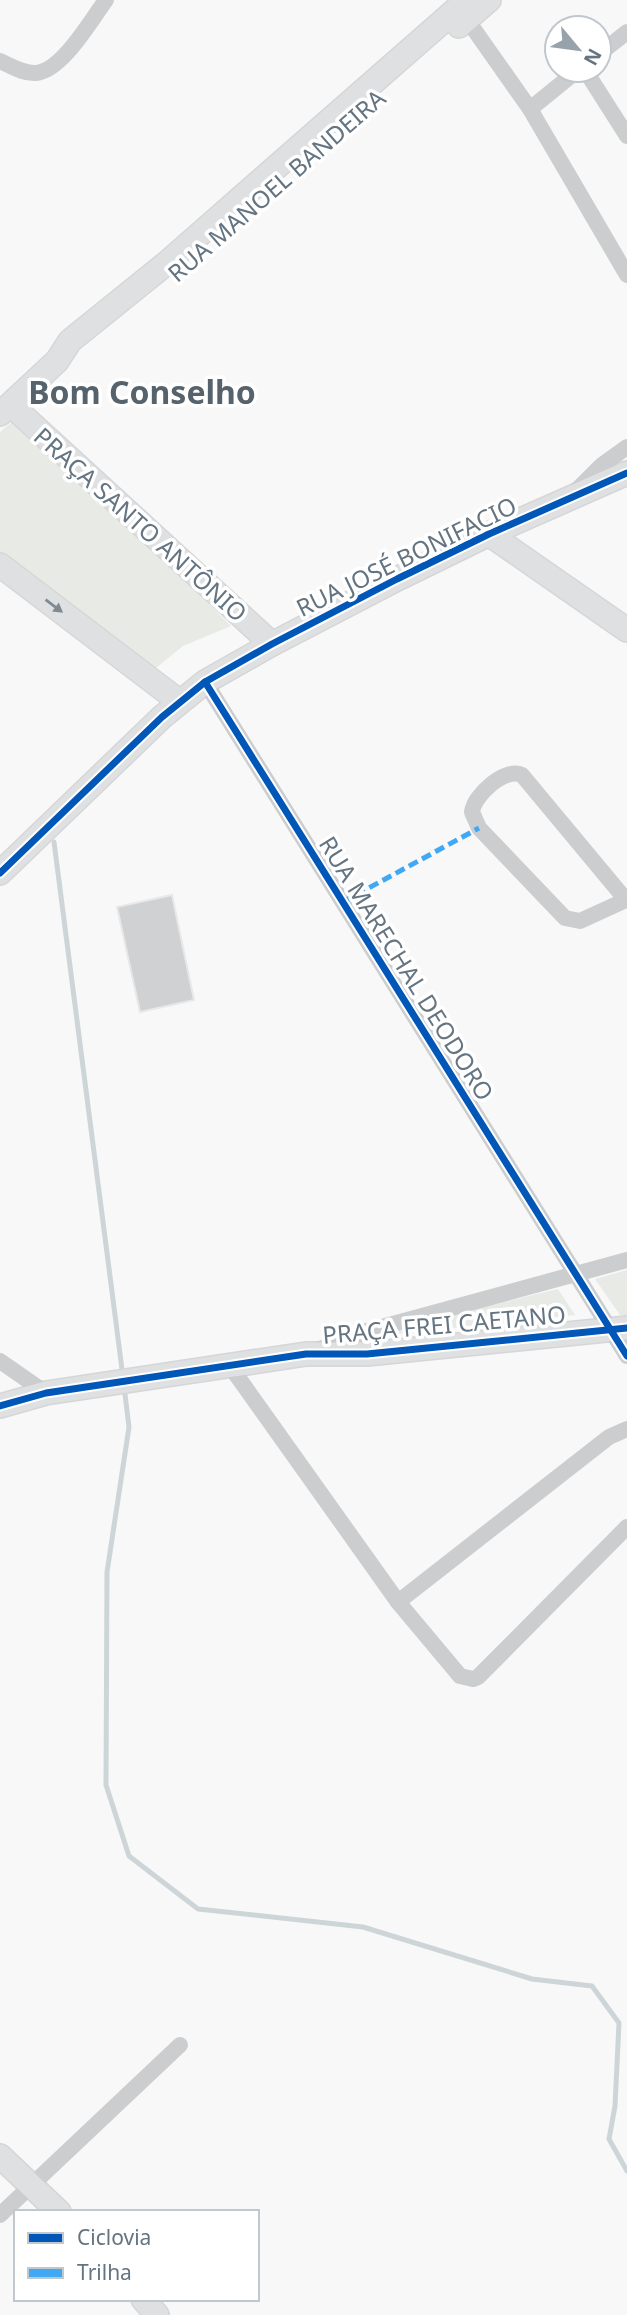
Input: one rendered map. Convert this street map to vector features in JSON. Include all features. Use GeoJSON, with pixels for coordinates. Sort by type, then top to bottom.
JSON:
{"type":"FeatureCollection","features":[{"type":"Feature","properties":{"kind":"street"},"geometry":{"type":"LineString","coordinates":[[0,61],[33,74],[52,67],[63,58],[106,0]]}},
{"type":"Feature","properties":{"kind":"street","name":"RUA MANOEL BANDEIRA"},"geometry":{"type":"LineString","coordinates":[[5,409],[57,361],[70,341],[168,262],[461,7],[489,0]]}},
{"type":"Feature","properties":{"kind":"street"},"geometry":{"type":"LineString","coordinates":[[461,7],[530,109],[627,275]]}},
{"type":"Feature","properties":{"kind":"street"},"geometry":{"type":"LineString","coordinates":[[613,43],[627,32]]}},
{"type":"Feature","properties":{"kind":"street"},"geometry":{"type":"LineString","coordinates":[[530,109],[561,84]]}},
{"type":"Feature","properties":{"kind":"street"},"geometry":{"type":"LineString","coordinates":[[594,84],[627,136]]}},
{"type":"Feature","properties":{"kind":"street","name":"PRAÇA SANTO ANTÔNIO"},"geometry":{"type":"LineString","coordinates":[[5,409],[272,644]]}},
{"type":"Feature","properties":{"kind":"street","name":"RUA JOSÉ BONIFACIO"},"geometry":{"type":"LineString","coordinates":[[568,499],[602,465],[627,447]]}},
{"type":"Feature","properties":{"kind":"street","name":"RUA JOSÉ BONIFACIO"},"geometry":{"type":"LineString","coordinates":[[0,873],[180,702],[205,682],[272,644],[489,534],[627,474]]}},
{"type":"Feature","properties":{"kind":"street"},"geometry":{"type":"LineString","coordinates":[[489,534],[627,630]]}},
{"type":"Feature","properties":{"kind":"street"},"geometry":{"type":"LineString","coordinates":[[0,565],[180,702]]}},
{"type":"Feature","properties":{"kind":"street","name":"RUA MARECHAL DEODORO"},"geometry":{"type":"LineString","coordinates":[[205,682],[576,1274],[618,1329],[627,1356]]}},
{"type":"Feature","properties":{"kind":"street"},"geometry":{"type":"LineString","coordinates":[[512,772],[522,775],[627,900],[580,921],[573,921],[559,914],[479,828],[472,812],[475,802],[483,792],[507,774],[512,772]]}},
{"type":"Feature","properties":{"kind":"street","name":"PRAÇA FREI CAETANO"},"geometry":{"type":"LineString","coordinates":[[306,1354],[367,1331],[627,1260]]}},
{"type":"Feature","properties":{"kind":"street","name":"PRAÇA FREI CAETANO"},"geometry":{"type":"LineString","coordinates":[[306,1354],[367,1354],[618,1329]]}},
{"type":"Feature","properties":{"kind":"street"},"geometry":{"type":"LineString","coordinates":[[0,1406],[55,1392],[306,1354]]}},
{"type":"Feature","properties":{"kind":"street"},"geometry":{"type":"LineString","coordinates":[[0,1361],[55,1392]]}},
{"type":"Feature","properties":{"kind":"street"},"geometry":{"type":"LineString","coordinates":[[230,1366],[398,1602],[460,1676],[473,1679],[493,1663],[627,1527]]}},
{"type":"Feature","properties":{"kind":"street"},"geometry":{"type":"LineString","coordinates":[[398,1602],[609,1437],[627,1429]]}},
{"type":"Feature","properties":{"kind":"street"},"geometry":{"type":"LineString","coordinates":[[0,2215],[180,2045]]}},
{"type":"Feature","properties":{"kind":"street"},"geometry":{"type":"LineString","coordinates":[[0,2156],[57,2210]]}},
{"type":"Feature","properties":{"kind":"street"},"geometry":{"type":"LineString","coordinates":[[145,2301],[157,2315]]}},
{"type":"Feature","properties":{"kind":"shaded area"},"geometry":{"type":"Polygon","coordinates":[[[18,417],[231,626],[183,646],[151,672],[0,558],[0,432],[18,417]]]}},
{"type":"Feature","properties":{"kind":"shaded area"},"geometry":{"type":"Polygon","coordinates":[[[627,1270],[627,1315],[620,1315],[595,1279],[627,1270]]]}},
{"type":"Feature","properties":{"kind":"shaded area"},"geometry":{"type":"Polygon","coordinates":[[[558,1289],[575,1315],[350,1339],[558,1289]]]}},
{"type":"Feature","properties":{"kind":"building"},"geometry":{"type":"Polygon","coordinates":[[[172,895],[194,1000],[140,1012],[117,907],[172,895]]]}},
{"type":"Feature","properties":{"kind":"waterway"},"geometry":{"type":"LineString","coordinates":[[54,842],[123,1377]]}},
{"type":"Feature","properties":{"kind":"waterway"},"geometry":{"type":"LineString","coordinates":[[124,1386],[129,1427],[107,1572],[106,1785],[129,1856],[198,1909],[363,1927],[532,1979],[592,1986],[619,2023],[615,2106],[609,2139],[627,2171]]}},
{"type":"Feature","properties":{"kind":"marked path"},"geometry":{"type":"LineString","coordinates":[[343,902],[479,828]]}},
{"type":"Feature","properties":{"kind":"cycle path"},"geometry":{"type":"LineString","coordinates":[[0,873],[162,717],[205,682],[397,579],[489,534],[627,473]]}},
{"type":"Feature","properties":{"kind":"cycle path"},"geometry":{"type":"LineString","coordinates":[[205,682],[627,1356]]}},
{"type":"Feature","properties":{"kind":"cycle path"},"geometry":{"type":"LineString","coordinates":[[0,1406],[46,1393],[306,1354],[367,1354],[627,1328]]}},
{"type":"Feature","properties":{"kind":"district","name":"Bom Conselho"},"geometry":{"type":"Point","coordinates":[142,391]}}]}
